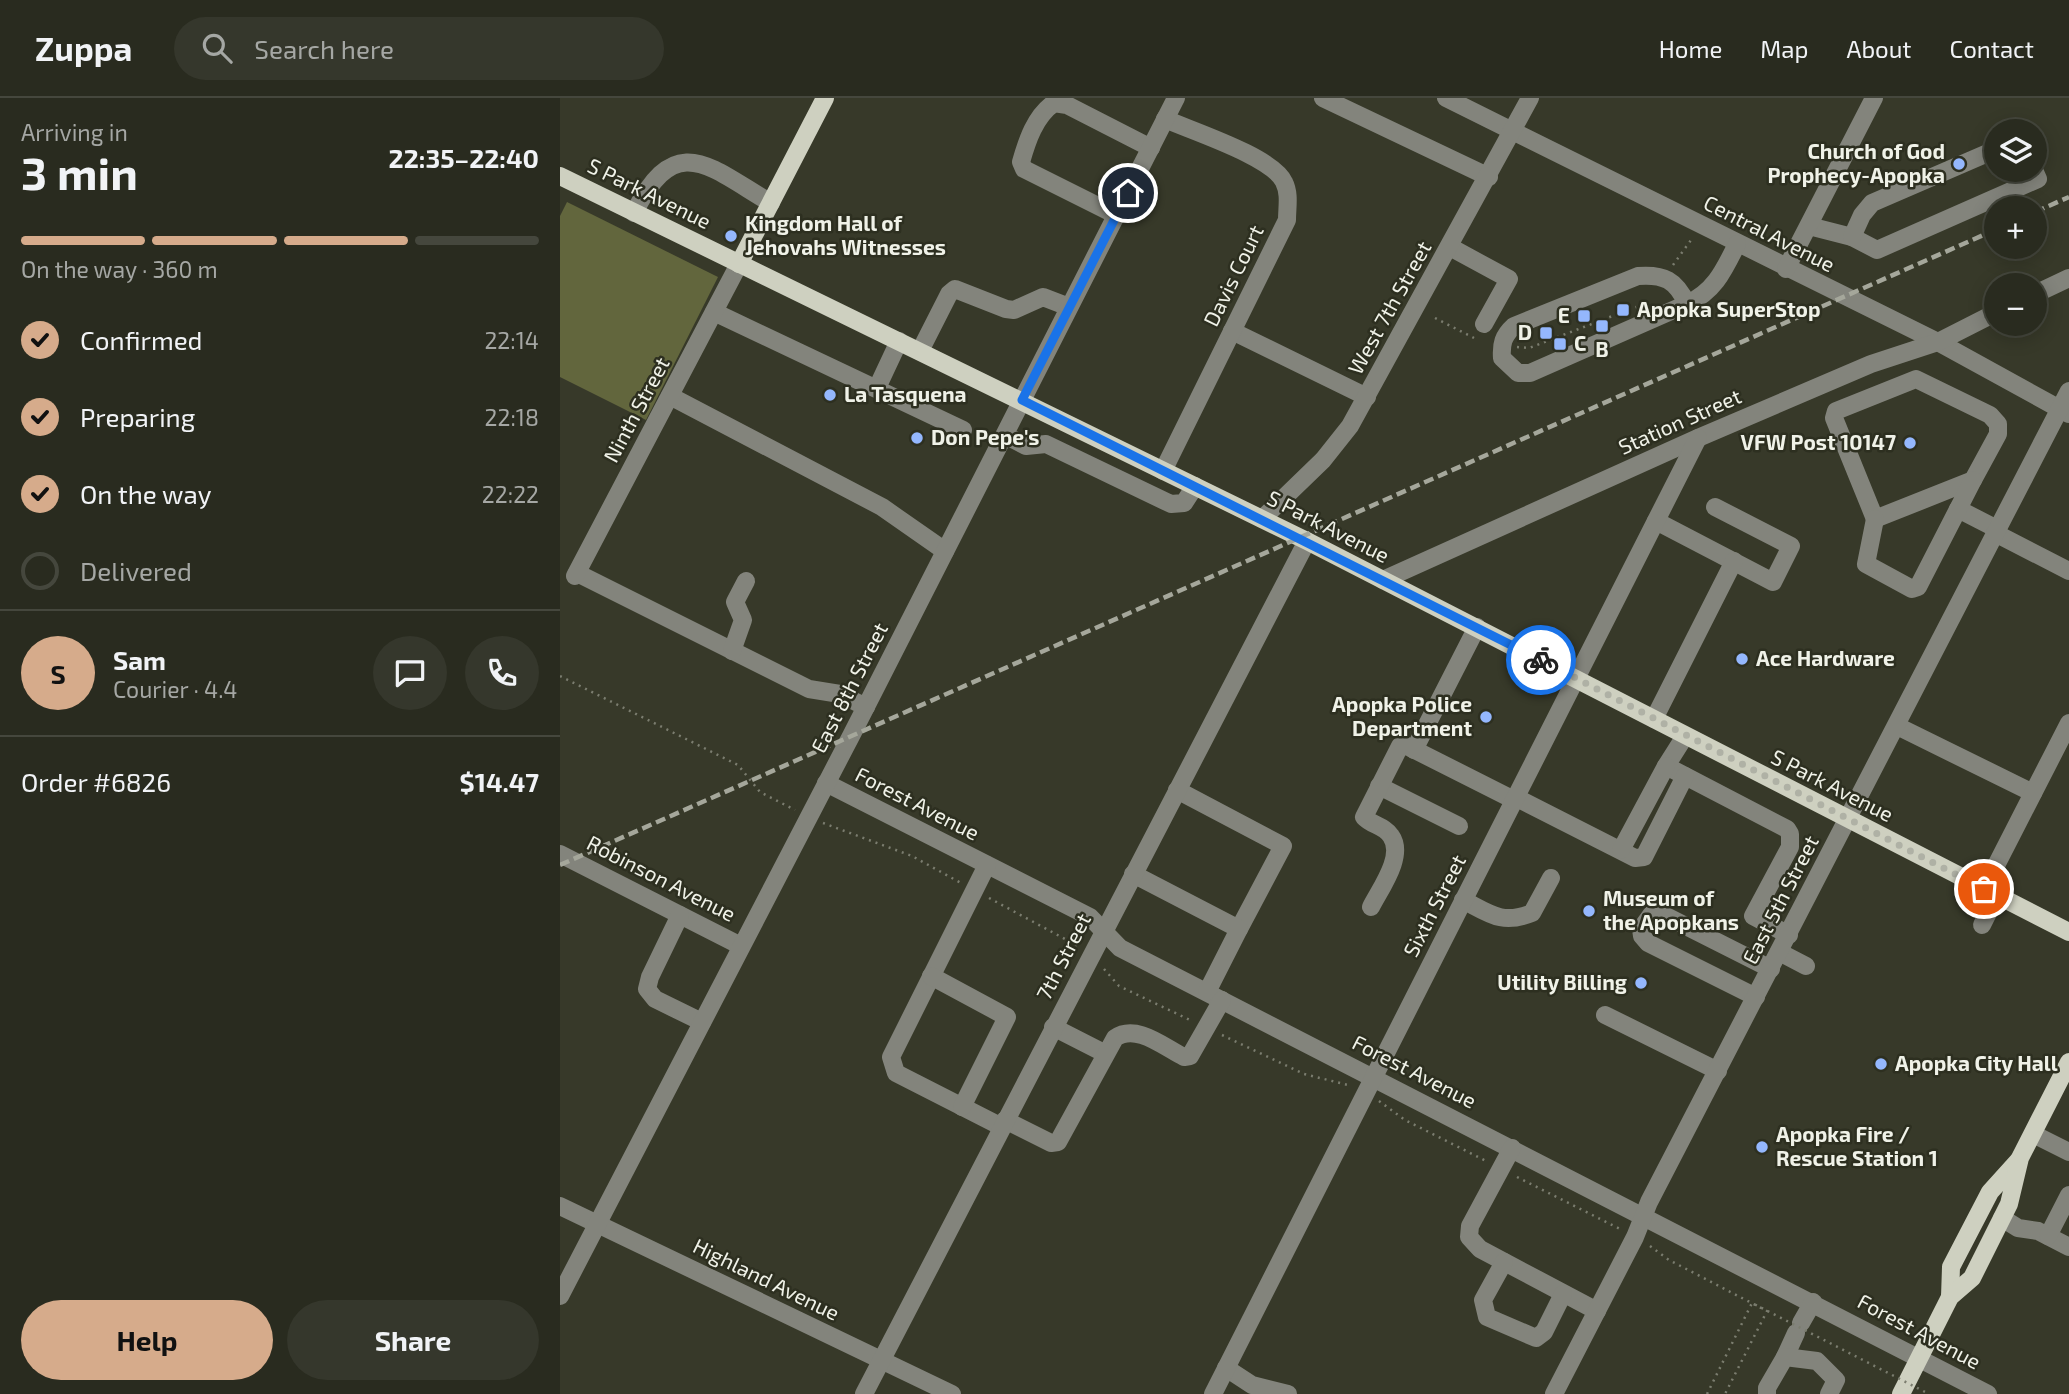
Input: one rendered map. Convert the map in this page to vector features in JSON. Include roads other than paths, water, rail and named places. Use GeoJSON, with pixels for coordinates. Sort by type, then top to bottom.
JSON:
{"type":"FeatureCollection","features":[{"type":"Feature","properties":{"kind":"main road"},"geometry":{"type":"LineString","coordinates":[[739,264],[825,98]]}},
{"type":"Feature","properties":{"kind":"main road","name":"S Park Avenue"},"geometry":{"type":"LineString","coordinates":[[560,176],[1307,541],[2069,932]]}},
{"type":"Feature","properties":{"kind":"main road"},"geometry":{"type":"LineString","coordinates":[[1901,1394],[1950,1297],[1972,1278],[2009,1204],[2020,1158],[2069,1062]]}},
{"type":"Feature","properties":{"kind":"main road"},"geometry":{"type":"LineString","coordinates":[[1950,1297],[1951,1267],[1990,1192],[2020,1158]]}},
{"type":"Feature","properties":{"kind":"street","name":"East 8th Street"},"geometry":{"type":"LineString","coordinates":[[560,1296],[866,707],[1176,98]]}},
{"type":"Feature","properties":{"kind":"street"},"geometry":{"type":"LineString","coordinates":[[1323,98],[1489,177]]}},
{"type":"Feature","properties":{"kind":"street","name":"Central Avenue"},"geometry":{"type":"LineString","coordinates":[[1446,98],[1786,269],[1938,342],[2064,412]]}},
{"type":"Feature","properties":{"kind":"street","name":"West 7th Street"},"geometry":{"type":"LineString","coordinates":[[1262,519],[1323,460],[1350,426],[1531,98]]}},
{"type":"Feature","properties":{"kind":"street"},"geometry":{"type":"LineString","coordinates":[[1786,269],[1874,98]]}},
{"type":"Feature","properties":{"kind":"street"},"geometry":{"type":"LineString","coordinates":[[1116,215],[1024,169],[1021,162],[1027,140],[1044,110],[1054,103],[1067,106],[1151,148]]}},
{"type":"Feature","properties":{"kind":"street","name":"Davis Court"},"geometry":{"type":"LineString","coordinates":[[1163,471],[1287,220],[1288,192],[1283,179],[1267,165],[1165,119]]}},
{"type":"Feature","properties":{"kind":"street"},"geometry":{"type":"LineString","coordinates":[[1852,237],[1862,215],[1872,203],[1984,155]]}},
{"type":"Feature","properties":{"kind":"street"},"geometry":{"type":"LineString","coordinates":[[634,213],[656,176],[671,165],[686,160],[712,169],[771,203]]}},
{"type":"Feature","properties":{"kind":"street"},"geometry":{"type":"LineString","coordinates":[[1809,226],[1852,237],[1877,250],[2031,182]]}},
{"type":"Feature","properties":{"kind":"street"},"geometry":{"type":"LineString","coordinates":[[1687,304],[1674,282],[1654,275],[1638,276],[1514,326],[1506,334],[1502,345],[1502,358],[1518,373],[1530,373],[1687,304],[1703,296],[1714,285],[1737,244]]}},
{"type":"Feature","properties":{"kind":"street"},"geometry":{"type":"LineString","coordinates":[[1450,247],[1508,279],[1484,324]]}},
{"type":"Feature","properties":{"kind":"street","name":"Ninth Street"},"geometry":{"type":"LineString","coordinates":[[732,650],[576,575],[739,264]]}},
{"type":"Feature","properties":{"kind":"street"},"geometry":{"type":"LineString","coordinates":[[2047,288],[2069,278]]}},
{"type":"Feature","properties":{"kind":"street"},"geometry":{"type":"LineString","coordinates":[[920,351],[949,294],[955,289],[1006,309],[1014,310],[1043,297],[1069,307]]}},
{"type":"Feature","properties":{"kind":"street"},"geometry":{"type":"LineString","coordinates":[[714,312],[963,430]]}},
{"type":"Feature","properties":{"kind":"street","name":"Station Street"},"geometry":{"type":"LineString","coordinates":[[1383,580],[1698,438],[1871,364],[1938,342],[1984,319]]}},
{"type":"Feature","properties":{"kind":"street"},"geometry":{"type":"LineString","coordinates":[[1232,331],[1367,397]]}},
{"type":"Feature","properties":{"kind":"street"},"geometry":{"type":"LineString","coordinates":[[877,388],[899,341]]}},
{"type":"Feature","properties":{"kind":"street"},"geometry":{"type":"LineString","coordinates":[[1871,364],[1882,392]]}},
{"type":"Feature","properties":{"kind":"street"},"geometry":{"type":"LineString","coordinates":[[1916,379],[1925,380],[1990,415],[1998,424],[1998,434],[1973,480],[1918,587],[1912,589],[1867,564],[1875,520],[1834,418],[1836,411],[1916,379]]}},
{"type":"Feature","properties":{"kind":"street","name":"East 5th Street"},"geometry":{"type":"LineString","coordinates":[[1554,1394],[1996,531],[2064,412],[2069,391]]}},
{"type":"Feature","properties":{"kind":"street"},"geometry":{"type":"LineString","coordinates":[[670,396],[882,507],[945,551]]}},
{"type":"Feature","properties":{"kind":"street"},"geometry":{"type":"LineString","coordinates":[[1005,435],[1026,446],[1046,444],[1178,506],[1195,486]]}},
{"type":"Feature","properties":{"kind":"street"},"geometry":{"type":"LineString","coordinates":[[1081,461],[1093,436]]}},
{"type":"Feature","properties":{"kind":"street","name":"Sixth Street"},"geometry":{"type":"LineString","coordinates":[[1213,1394],[1698,438]]}},
{"type":"Feature","properties":{"kind":"street"},"geometry":{"type":"LineString","coordinates":[[1129,484],[1141,460]]}},
{"type":"Feature","properties":{"kind":"street"},"geometry":{"type":"LineString","coordinates":[[1875,520],[1973,480]]}},
{"type":"Feature","properties":{"kind":"street"},"geometry":{"type":"LineString","coordinates":[[1656,521],[1773,582],[1791,546],[1715,507]]}},
{"type":"Feature","properties":{"kind":"street"},"geometry":{"type":"LineString","coordinates":[[1958,509],[2069,571]]}},
{"type":"Feature","properties":{"kind":"street","name":"7th Street"},"geometry":{"type":"LineString","coordinates":[[864,1394],[1307,541]]}},
{"type":"Feature","properties":{"kind":"street"},"geometry":{"type":"LineString","coordinates":[[1654,719],[1734,561]]}},
{"type":"Feature","properties":{"kind":"street"},"geometry":{"type":"LineString","coordinates":[[746,581],[735,602],[743,620],[732,650],[809,689],[840,694],[866,707]]}},
{"type":"Feature","properties":{"kind":"street"},"geometry":{"type":"LineString","coordinates":[[1414,750],[1476,627]]}},
{"type":"Feature","properties":{"kind":"street"},"geometry":{"type":"LineString","coordinates":[[1982,925],[1991,892],[2033,793],[2069,723]]}},
{"type":"Feature","properties":{"kind":"street"},"geometry":{"type":"LineString","coordinates":[[1897,726],[2033,793]]}},
{"type":"Feature","properties":{"kind":"street"},"geometry":{"type":"LineString","coordinates":[[1621,850],[1685,736]]}},
{"type":"Feature","properties":{"kind":"street"},"geometry":{"type":"LineString","coordinates":[[1371,907],[1395,859],[1392,836],[1364,817],[1400,746],[1414,750],[1635,858],[1644,857],[1685,776]]}},
{"type":"Feature","properties":{"kind":"street"},"geometry":{"type":"LineString","coordinates":[[1666,766],[1787,829],[1790,846],[1753,916],[1789,935]]}},
{"type":"Feature","properties":{"kind":"street","name":"Forest Avenue"},"geometry":{"type":"LineString","coordinates":[[826,783],[1090,917],[1120,948],[1988,1394]]}},
{"type":"Feature","properties":{"kind":"street"},"geometry":{"type":"LineString","coordinates":[[1379,786],[1459,826]]}},
{"type":"Feature","properties":{"kind":"street"},"geometry":{"type":"LineString","coordinates":[[987,865],[891,1057],[891,1064],[896,1073],[962,1107],[1051,1143],[1058,1142],[1104,1053],[1124,1032],[1138,1033],[1184,1057],[1195,1051],[1208,1029],[1214,996],[1239,929],[1283,846],[1177,790]]}},
{"type":"Feature","properties":{"kind":"street","name":"Robinson Avenue"},"geometry":{"type":"LineString","coordinates":[[560,854],[741,946]]}},
{"type":"Feature","properties":{"kind":"street"},"geometry":{"type":"LineString","coordinates":[[1133,874],[1239,929]]}},
{"type":"Feature","properties":{"kind":"street"},"geometry":{"type":"LineString","coordinates":[[1463,900],[1507,920],[1520,918],[1532,913],[1551,877]]}},
{"type":"Feature","properties":{"kind":"street"},"geometry":{"type":"LineString","coordinates":[[1756,997],[1648,943],[1642,936],[1645,921],[1651,915],[1662,914],[1771,969]]}},
{"type":"Feature","properties":{"kind":"street"},"geometry":{"type":"LineString","coordinates":[[680,915],[650,977],[648,989],[655,999],[702,1022]]}},
{"type":"Feature","properties":{"kind":"street"},"geometry":{"type":"LineString","coordinates":[[1779,952],[1806,966]]}},
{"type":"Feature","properties":{"kind":"street"},"geometry":{"type":"LineString","coordinates":[[932,976],[1007,1017],[962,1107]]}},
{"type":"Feature","properties":{"kind":"street"},"geometry":{"type":"LineString","coordinates":[[1605,1015],[1718,1071]]}},
{"type":"Feature","properties":{"kind":"street"},"geometry":{"type":"LineString","coordinates":[[1053,1027],[1104,1053]]}},
{"type":"Feature","properties":{"kind":"street"},"geometry":{"type":"LineString","coordinates":[[2032,1134],[2069,1152]]}},
{"type":"Feature","properties":{"kind":"street"},"geometry":{"type":"LineString","coordinates":[[1512,1148],[1468,1231],[1472,1243],[1597,1311]]}},
{"type":"Feature","properties":{"kind":"street"},"geometry":{"type":"LineString","coordinates":[[2048,1236],[2069,1195]]}},
{"type":"Feature","properties":{"kind":"street","name":"Highland Avenue"},"geometry":{"type":"LineString","coordinates":[[560,1206],[952,1394]]}},
{"type":"Feature","properties":{"kind":"street"},"geometry":{"type":"LineString","coordinates":[[2002,1218],[2018,1228],[2048,1236],[2069,1247]]}},
{"type":"Feature","properties":{"kind":"street"},"geometry":{"type":"LineString","coordinates":[[1504,1262],[1483,1300],[1487,1317],[1536,1338],[1544,1332],[1563,1294]]}},
{"type":"Feature","properties":{"kind":"street"},"geometry":{"type":"LineString","coordinates":[[1767,1394],[1767,1388],[1813,1302]]}},
{"type":"Feature","properties":{"kind":"street"},"geometry":{"type":"LineString","coordinates":[[1785,1357],[1817,1361],[1836,1380],[1829,1394]]}},
{"type":"Feature","properties":{"kind":"street"},"geometry":{"type":"LineString","coordinates":[[1226,1368],[1252,1385],[1288,1394]]}},
{"type":"Feature","properties":{"kind":"railway"},"geometry":{"type":"LineString","coordinates":[[2047,207],[2069,197]]}},
{"type":"Feature","properties":{"kind":"railway"},"geometry":{"type":"LineString","coordinates":[[560,865],[1984,235]]}},
{"type":"Feature","properties":{"kind":"place","name":"Church of God Prophecy-Apopka"},"geometry":{"type":"Point","coordinates":[1959,164]}},
{"type":"Feature","properties":{"kind":"place","name":"Kingdom Hall of Jehovahs Witnesses"},"geometry":{"type":"Point","coordinates":[731,236]}},
{"type":"Feature","properties":{"kind":"place","name":"Apopka SuperStop"},"geometry":{"type":"Point","coordinates":[1623,310]}},
{"type":"Feature","properties":{"kind":"place","name":"E"},"geometry":{"type":"Point","coordinates":[1584,316]}},
{"type":"Feature","properties":{"kind":"place","name":"B"},"geometry":{"type":"Point","coordinates":[1602,326]}},
{"type":"Feature","properties":{"kind":"place","name":"D"},"geometry":{"type":"Point","coordinates":[1546,333]}},
{"type":"Feature","properties":{"kind":"place","name":"C"},"geometry":{"type":"Point","coordinates":[1560,344]}},
{"type":"Feature","properties":{"kind":"place","name":"La Tasquena"},"geometry":{"type":"Point","coordinates":[830,395]}},
{"type":"Feature","properties":{"kind":"place","name":"Don Pepe's"},"geometry":{"type":"Point","coordinates":[917,438]}},
{"type":"Feature","properties":{"kind":"place","name":"VFW Post 10147"},"geometry":{"type":"Point","coordinates":[1910,443]}},
{"type":"Feature","properties":{"kind":"place","name":"Ace Hardware"},"geometry":{"type":"Point","coordinates":[1742,659]}},
{"type":"Feature","properties":{"kind":"place","name":"Apopka Police Department"},"geometry":{"type":"Point","coordinates":[1486,717]}},
{"type":"Feature","properties":{"kind":"place","name":"Museum of the Apopkans"},"geometry":{"type":"Point","coordinates":[1589,911]}},
{"type":"Feature","properties":{"kind":"place","name":"Utility Billing"},"geometry":{"type":"Point","coordinates":[1641,983]}},
{"type":"Feature","properties":{"kind":"place","name":"Apopka City Hall"},"geometry":{"type":"Point","coordinates":[1881,1064]}},
{"type":"Feature","properties":{"kind":"place","name":"Apopka Fire / Rescue Station 1"},"geometry":{"type":"Point","coordinates":[1762,1147]}}]}
